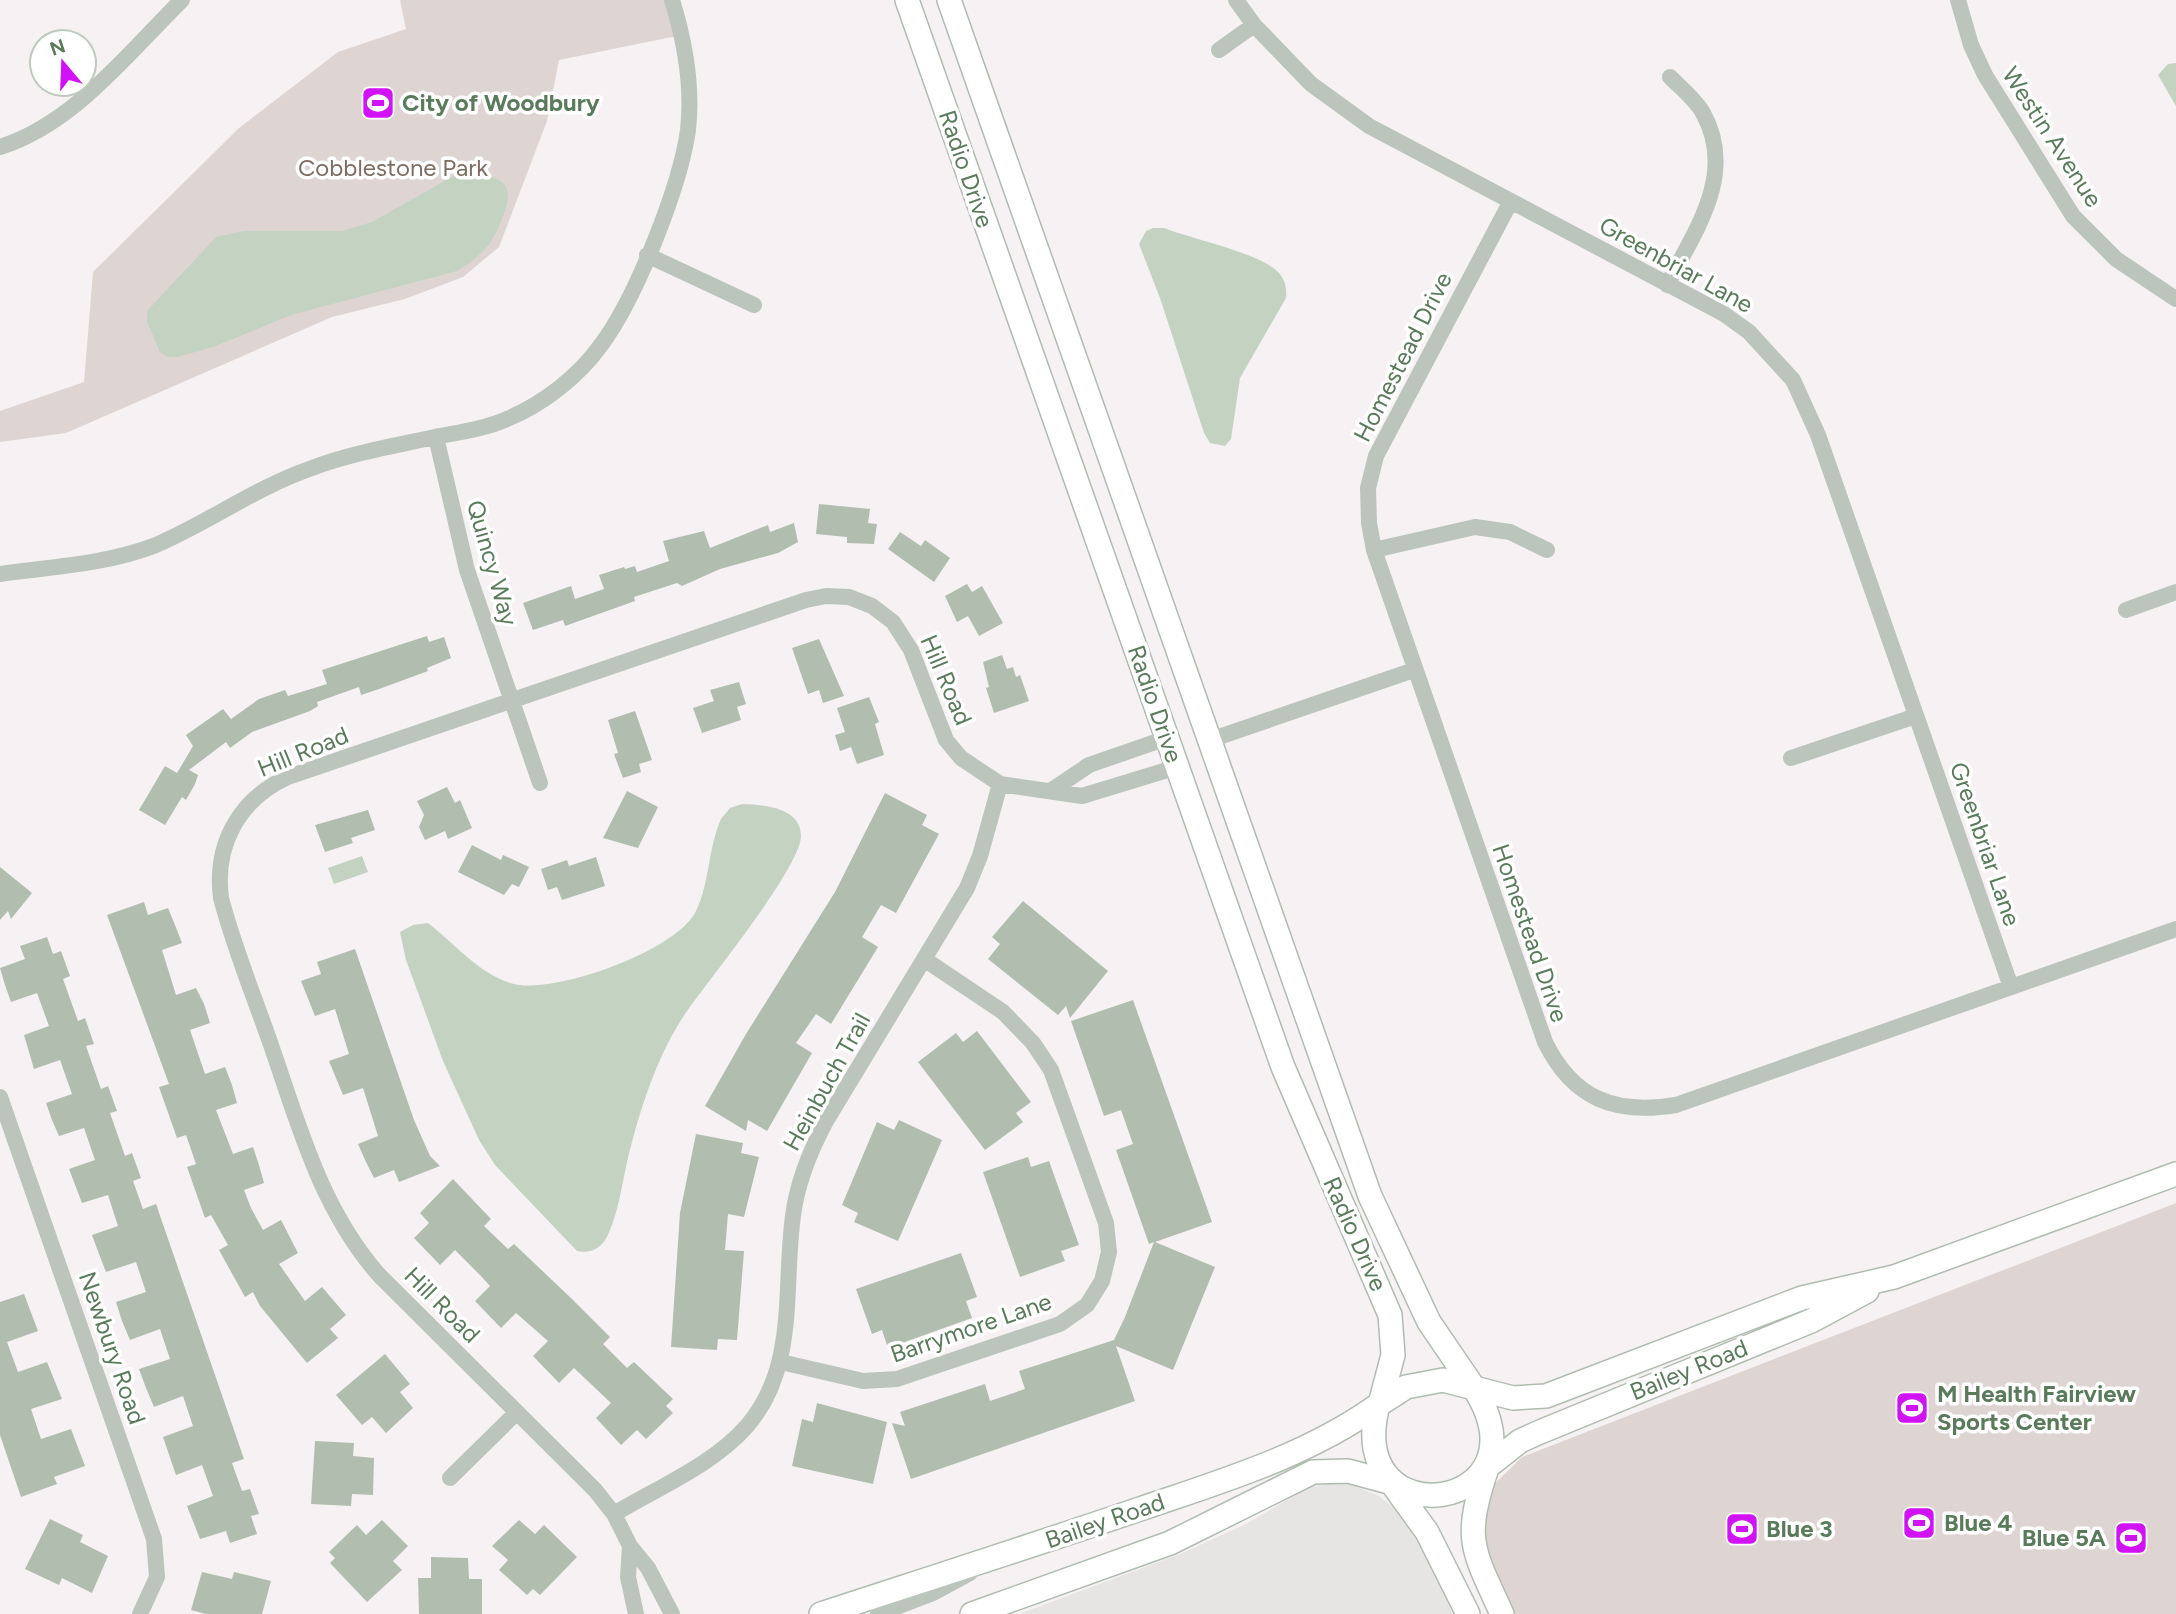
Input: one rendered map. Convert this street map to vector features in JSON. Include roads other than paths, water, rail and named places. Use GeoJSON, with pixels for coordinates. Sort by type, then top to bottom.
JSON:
{"type":"FeatureCollection","features":[{"type":"Feature","properties":{"kind":"main road","name":"Radio Drive"},"geometry":{"type":"LineString","coordinates":[[907,0],[1283,1067],[1390,1315],[1393,1355],[1379,1404]]}},
{"type":"Feature","properties":{"kind":"main road","name":"Radio Drive"},"geometry":{"type":"LineString","coordinates":[[949,0],[1375,1209],[1429,1322],[1474,1388]]}},
{"type":"Feature","properties":{"kind":"main road","name":"Bailey Road"},"geometry":{"type":"LineString","coordinates":[[1474,1388],[1513,1398],[1546,1396],[1802,1298],[1894,1277],[2176,1174]]}},
{"type":"Feature","properties":{"kind":"main road","name":"Bailey Road"},"geometry":{"type":"LineString","coordinates":[[1487,1467],[1520,1441],[1811,1321],[1894,1277]]}},
{"type":"Feature","properties":{"kind":"main road"},"geometry":{"type":"LineString","coordinates":[[1468,1614],[1432,1541],[1393,1484],[1374,1450],[1372,1433],[1379,1404],[1406,1387],[1424,1381],[1452,1381],[1474,1388],[1489,1413],[1493,1431],[1493,1452],[1473,1514],[1472,1539],[1502,1614]]}},
{"type":"Feature","properties":{"kind":"main road","name":"Bailey Road"},"geometry":{"type":"LineString","coordinates":[[821,1614],[1003,1555],[1290,1455],[1335,1433],[1379,1404]]}},
{"type":"Feature","properties":{"kind":"main road"},"geometry":{"type":"LineString","coordinates":[[1393,1484],[1408,1491],[1436,1495],[1465,1485],[1487,1467]]}},
{"type":"Feature","properties":{"kind":"main road","name":"Bailey Road"},"geometry":{"type":"LineString","coordinates":[[972,1614],[1170,1543],[1313,1472],[1348,1471],[1393,1484]]}},
{"type":"Feature","properties":{"kind":"street"},"geometry":{"type":"LineString","coordinates":[[0,147],[34,133],[79,101],[183,0]]}},
{"type":"Feature","properties":{"kind":"street"},"geometry":{"type":"LineString","coordinates":[[0,574],[90,561],[155,545],[310,468],[436,437],[481,429],[508,419],[564,384],[602,345],[618,317],[672,196],[688,129],[686,58],[672,0]]}},
{"type":"Feature","properties":{"kind":"street","name":"Greenbriar Lane"},"geometry":{"type":"LineString","coordinates":[[1236,0],[1254,25],[1311,84],[1340,107],[1369,126],[1724,314],[1749,332],[1793,380],[1818,435],[2011,987]]}},
{"type":"Feature","properties":{"kind":"street","name":"Westin Avenue"},"geometry":{"type":"LineString","coordinates":[[1958,0],[1971,46],[1985,75],[2073,216],[2116,259],[2176,299]]}},
{"type":"Feature","properties":{"kind":"street"},"geometry":{"type":"LineString","coordinates":[[1219,50],[1254,25]]}},
{"type":"Feature","properties":{"kind":"street"},"geometry":{"type":"LineString","coordinates":[[1667,285],[1706,210],[1716,181],[1717,156],[1702,111],[1670,77]]}},
{"type":"Feature","properties":{"kind":"street","name":"Homestead Drive"},"geometry":{"type":"LineString","coordinates":[[1511,201],[1376,456],[1368,488],[1369,523],[1374,550],[1414,670],[1545,1042],[1554,1060],[1587,1094],[1636,1109],[1676,1105],[2176,929]]}},
{"type":"Feature","properties":{"kind":"street"},"geometry":{"type":"LineString","coordinates":[[647,255],[754,305]]}},
{"type":"Feature","properties":{"kind":"street","name":"Quincy Way"},"geometry":{"type":"LineString","coordinates":[[436,437],[467,570],[540,783]]}},
{"type":"Feature","properties":{"kind":"street"},"geometry":{"type":"LineString","coordinates":[[1374,550],[1475,527],[1510,532],[1547,550]]}},
{"type":"Feature","properties":{"kind":"street"},"geometry":{"type":"LineString","coordinates":[[2126,610],[2176,593]]}},
{"type":"Feature","properties":{"kind":"street","name":"Hill Road"},"geometry":{"type":"LineString","coordinates":[[672,1614],[648,1568],[630,1546],[614,1514],[585,1479],[379,1275],[350,1239],[332,1209],[309,1154],[228,923],[219,879],[223,851],[230,831],[250,802],[288,777],[806,600],[825,596],[849,597],[881,612],[898,627],[911,650],[941,733],[961,758],[1000,784],[1030,791],[1052,790],[1082,796],[1177,767]]}},
{"type":"Feature","properties":{"kind":"street"},"geometry":{"type":"LineString","coordinates":[[1210,740],[1414,670]]}},
{"type":"Feature","properties":{"kind":"street"},"geometry":{"type":"LineString","coordinates":[[1791,758],[1916,716]]}},
{"type":"Feature","properties":{"kind":"street"},"geometry":{"type":"LineString","coordinates":[[1052,790],[1089,765],[1167,738]]}},
{"type":"Feature","properties":{"kind":"street","name":"Heinbuch Trail"},"geometry":{"type":"LineString","coordinates":[[614,1514],[733,1440],[758,1409],[781,1362],[793,1217],[807,1160],[826,1121],[972,879],[1000,784]]}},
{"type":"Feature","properties":{"kind":"street","name":"Barrymore Lane"},"geometry":{"type":"LineString","coordinates":[[781,1362],[863,1381],[897,1379],[1060,1324],[1087,1305],[1102,1281],[1109,1252],[1107,1223],[1051,1070],[1033,1043],[1010,1018],[924,959]]}},
{"type":"Feature","properties":{"kind":"street","name":"Newbury Road"},"geometry":{"type":"LineString","coordinates":[[0,1097],[154,1539],[157,1577],[140,1614]]}},
{"type":"Feature","properties":{"kind":"street"},"geometry":{"type":"LineString","coordinates":[[450,1478],[517,1412]]}},
{"type":"Feature","properties":{"kind":"street","name":"Hill Road"},"geometry":{"type":"LineString","coordinates":[[630,1546],[628,1577],[636,1614]]}},
{"type":"Feature","properties":{"kind":"street"},"geometry":{"type":"LineString","coordinates":[[878,1614],[933,1593],[1003,1555]]}},
{"type":"Feature","properties":{"kind":"place","name":"City of Woodbury"},"geometry":{"type":"Point","coordinates":[378,103]}},
{"type":"Feature","properties":{"kind":"place","name":"M Health Fairview Sports Center"},"geometry":{"type":"Point","coordinates":[1912,1408]}},
{"type":"Feature","properties":{"kind":"place","name":"Blue 4"},"geometry":{"type":"Point","coordinates":[1919,1523]}},
{"type":"Feature","properties":{"kind":"place","name":"Blue 3"},"geometry":{"type":"Point","coordinates":[1742,1529]}},
{"type":"Feature","properties":{"kind":"place","name":"Blue 5A"},"geometry":{"type":"Point","coordinates":[2131,1538]}},
{"type":"Feature","properties":{"kind":"park label","name":"Cobblestone Park"},"geometry":{"type":"Point","coordinates":[393,168]}}]}
